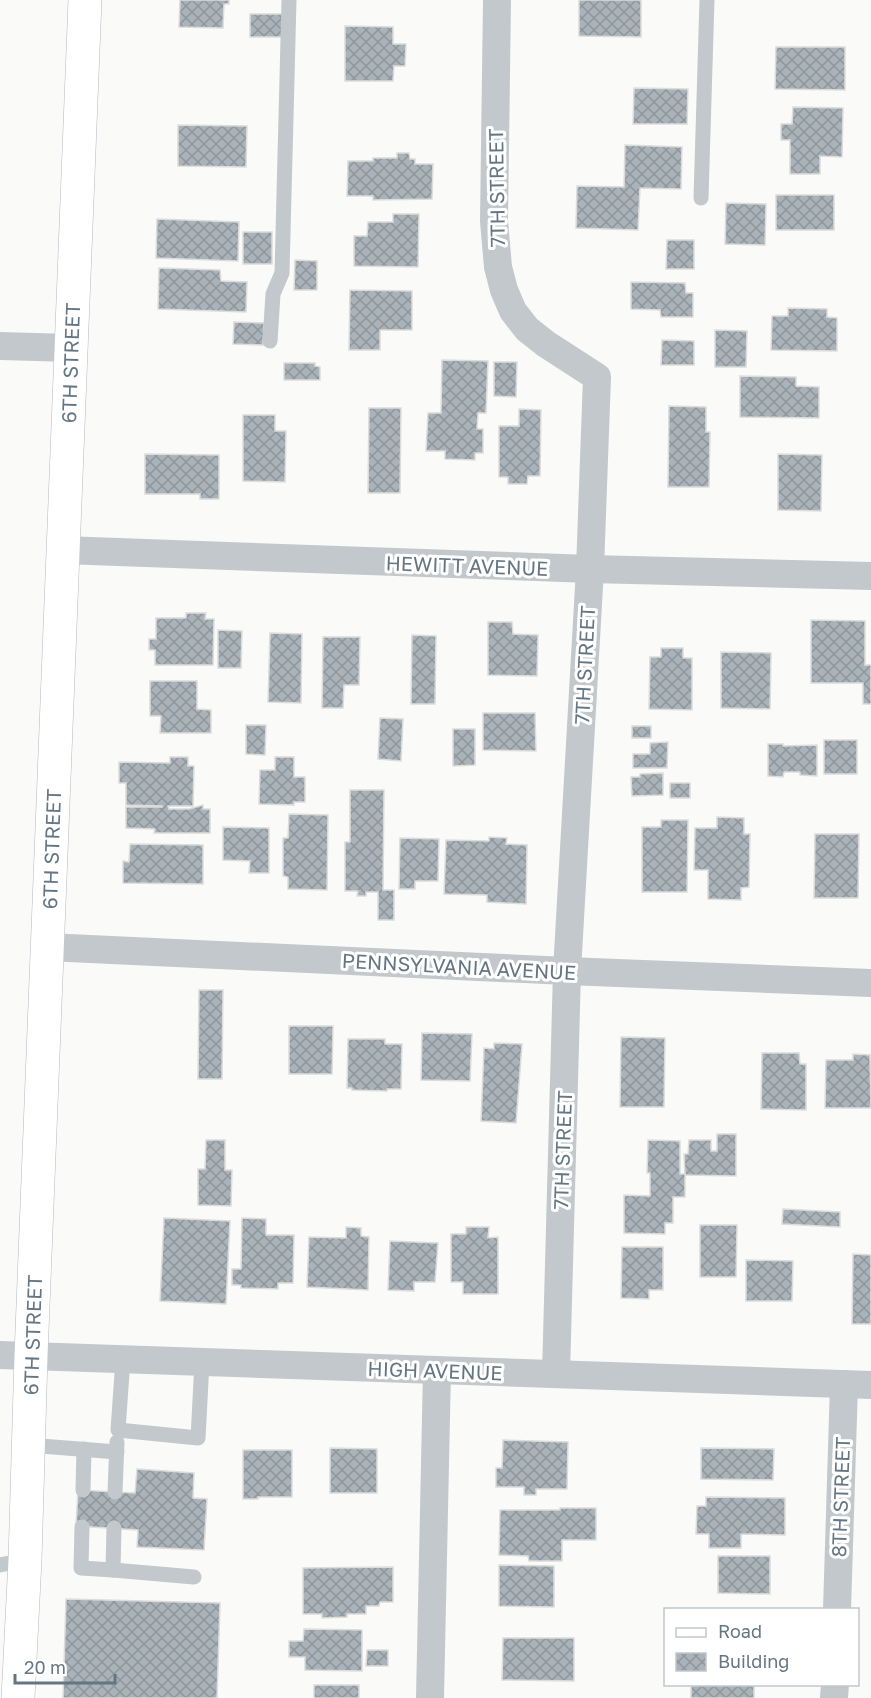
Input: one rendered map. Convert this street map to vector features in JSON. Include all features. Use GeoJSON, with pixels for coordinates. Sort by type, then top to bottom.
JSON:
{"type":"FeatureCollection","features":[{"type":"Feature","properties":{"kind":"main road","name":"6TH STREET"},"geometry":{"type":"LineString","coordinates":[[18,1698],[13,1562],[28,1445],[15,1356],[47,948],[85,0]]}},
{"type":"Feature","properties":{"kind":"street","name":"7TH STREET"},"geometry":{"type":"LineString","coordinates":[[498,0],[494,221],[498,267],[504,290],[513,311],[526,329],[597,377],[590,569],[567,971],[556,1374]]}},
{"type":"Feature","properties":{"kind":"street"},"geometry":{"type":"LineString","coordinates":[[0,346],[71,348]]}},
{"type":"Feature","properties":{"kind":"street","name":"HEWITT AVENUE"},"geometry":{"type":"LineString","coordinates":[[63,550],[590,569],[871,576]]}},
{"type":"Feature","properties":{"kind":"street","name":"PENNSYLVANIA AVENUE"},"geometry":{"type":"LineString","coordinates":[[47,948],[871,983]]}},
{"type":"Feature","properties":{"kind":"street","name":"HIGH AVENUE"},"geometry":{"type":"LineString","coordinates":[[15,1356],[857,1384]]}},
{"type":"Feature","properties":{"kind":"street"},"geometry":{"type":"LineString","coordinates":[[430,1698],[437,1370]]}},
{"type":"Feature","properties":{"kind":"street","name":"8TH STREET"},"geometry":{"type":"LineString","coordinates":[[837,1608],[857,1384]]}},
{"type":"Feature","properties":{"kind":"lane"},"geometry":{"type":"LineString","coordinates":[[270,341],[273,294],[282,273],[289,0]]}},
{"type":"Feature","properties":{"kind":"lane"},"geometry":{"type":"LineString","coordinates":[[700,198],[707,0]]}},
{"type":"Feature","properties":{"kind":"lane"},"geometry":{"type":"LineString","coordinates":[[115,1492],[123,1359]]}},
{"type":"Feature","properties":{"kind":"lane"},"geometry":{"type":"LineString","coordinates":[[118,1430],[198,1438],[202,1362]]}},
{"type":"Feature","properties":{"kind":"lane"},"geometry":{"type":"LineString","coordinates":[[28,1445],[117,1452]]}},
{"type":"Feature","properties":{"kind":"lane"},"geometry":{"type":"LineString","coordinates":[[83,1490],[84,1449]]}},
{"type":"Feature","properties":{"kind":"lane"},"geometry":{"type":"LineString","coordinates":[[82,1527],[81,1568],[194,1577]]}},
{"type":"Feature","properties":{"kind":"lane"},"geometry":{"type":"LineString","coordinates":[[113,1570],[114,1528]]}},
{"type":"Feature","properties":{"kind":"building"},"geometry":{"type":"Polygon","coordinates":[[[180,0],[229,0],[229,4],[224,4],[223,28],[179,27],[180,0]]]}},
{"type":"Feature","properties":{"kind":"building"},"geometry":{"type":"Polygon","coordinates":[[[579,0],[641,0],[641,37],[579,36],[579,0]]]}},
{"type":"Feature","properties":{"kind":"building"},"geometry":{"type":"Polygon","coordinates":[[[250,14],[283,14],[283,37],[250,37],[250,14]]]}},
{"type":"Feature","properties":{"kind":"building"},"geometry":{"type":"Polygon","coordinates":[[[345,26],[393,27],[393,44],[406,44],[405,66],[394,66],[393,81],[345,81],[345,26]]]}},
{"type":"Feature","properties":{"kind":"building"},"geometry":{"type":"Polygon","coordinates":[[[776,47],[845,47],[845,90],[775,89],[776,47]]]}},
{"type":"Feature","properties":{"kind":"building"},"geometry":{"type":"Polygon","coordinates":[[[634,88],[688,89],[687,124],[633,124],[634,88]]]}},
{"type":"Feature","properties":{"kind":"building"},"geometry":{"type":"Polygon","coordinates":[[[793,107],[843,108],[842,157],[820,156],[820,174],[790,174],[790,140],[781,140],[781,124],[792,124],[793,107]]]}},
{"type":"Feature","properties":{"kind":"building"},"geometry":{"type":"Polygon","coordinates":[[[178,125],[247,126],[246,167],[178,166],[178,125]]]}},
{"type":"Feature","properties":{"kind":"building"},"geometry":{"type":"Polygon","coordinates":[[[625,145],[682,147],[681,189],[640,188],[638,230],[576,228],[577,186],[624,187],[625,145]]]}},
{"type":"Feature","properties":{"kind":"building"},"geometry":{"type":"Polygon","coordinates":[[[397,153],[409,153],[410,159],[415,159],[415,164],[433,164],[432,199],[373,200],[373,196],[347,196],[348,161],[397,158],[397,153]]]}},
{"type":"Feature","properties":{"kind":"building"},"geometry":{"type":"Polygon","coordinates":[[[776,195],[834,195],[834,230],[776,230],[776,195]]]}},
{"type":"Feature","properties":{"kind":"building"},"geometry":{"type":"Polygon","coordinates":[[[726,203],[766,204],[765,245],[725,244],[726,203]]]}},
{"type":"Feature","properties":{"kind":"building"},"geometry":{"type":"Polygon","coordinates":[[[393,214],[419,214],[418,267],[354,266],[354,236],[367,236],[368,222],[393,222],[393,214]]]}},
{"type":"Feature","properties":{"kind":"building"},"geometry":{"type":"Polygon","coordinates":[[[157,219],[239,222],[238,261],[156,258],[157,219]]]}},
{"type":"Feature","properties":{"kind":"building"},"geometry":{"type":"Polygon","coordinates":[[[243,232],[272,232],[272,264],[243,264],[243,232]]]}},
{"type":"Feature","properties":{"kind":"building"},"geometry":{"type":"Polygon","coordinates":[[[667,240],[694,240],[694,269],[666,269],[667,240]]]}},
{"type":"Feature","properties":{"kind":"building"},"geometry":{"type":"Polygon","coordinates":[[[295,260],[317,261],[317,290],[294,290],[295,260]]]}},
{"type":"Feature","properties":{"kind":"building"},"geometry":{"type":"Polygon","coordinates":[[[159,268],[220,270],[221,281],[247,282],[246,312],[158,309],[159,268]]]}},
{"type":"Feature","properties":{"kind":"building"},"geometry":{"type":"Polygon","coordinates":[[[631,282],[685,283],[686,293],[693,293],[693,317],[661,317],[660,310],[631,309],[631,282]]]}},
{"type":"Feature","properties":{"kind":"building"},"geometry":{"type":"Polygon","coordinates":[[[350,290],[412,291],[412,330],[380,330],[380,350],[349,350],[350,290]]]}},
{"type":"Feature","properties":{"kind":"building"},"geometry":{"type":"Polygon","coordinates":[[[788,308],[827,309],[827,317],[837,318],[837,351],[771,350],[772,316],[788,316],[788,308]]]}},
{"type":"Feature","properties":{"kind":"building"},"geometry":{"type":"Polygon","coordinates":[[[234,322],[264,323],[263,345],[233,344],[234,322]]]}},
{"type":"Feature","properties":{"kind":"building"},"geometry":{"type":"Polygon","coordinates":[[[715,330],[747,331],[746,367],[715,367],[715,330]]]}},
{"type":"Feature","properties":{"kind":"building"},"geometry":{"type":"Polygon","coordinates":[[[662,340],[694,341],[694,365],[661,365],[662,340]]]}},
{"type":"Feature","properties":{"kind":"building"},"geometry":{"type":"Polygon","coordinates":[[[442,360],[488,361],[486,413],[478,413],[477,429],[483,429],[483,453],[475,453],[475,460],[445,459],[445,451],[426,451],[428,413],[441,413],[442,360]]]}},
{"type":"Feature","properties":{"kind":"building"},"geometry":{"type":"Polygon","coordinates":[[[494,362],[517,362],[516,397],[494,396],[494,362]]]}},
{"type":"Feature","properties":{"kind":"building"},"geometry":{"type":"Polygon","coordinates":[[[284,363],[315,363],[315,366],[320,367],[320,380],[284,380],[284,363]]]}},
{"type":"Feature","properties":{"kind":"building"},"geometry":{"type":"Polygon","coordinates":[[[740,376],[796,377],[796,386],[819,387],[819,418],[740,417],[740,376]]]}},
{"type":"Feature","properties":{"kind":"building"},"geometry":{"type":"Polygon","coordinates":[[[669,406],[706,407],[706,432],[710,432],[709,487],[668,487],[669,406]]]}},
{"type":"Feature","properties":{"kind":"building"},"geometry":{"type":"Polygon","coordinates":[[[369,408],[401,408],[400,493],[368,493],[369,408]]]}},
{"type":"Feature","properties":{"kind":"building"},"geometry":{"type":"Polygon","coordinates":[[[519,409],[541,410],[540,476],[528,476],[527,484],[508,484],[508,477],[499,477],[499,426],[519,426],[519,409]]]}},
{"type":"Feature","properties":{"kind":"building"},"geometry":{"type":"Polygon","coordinates":[[[243,415],[275,415],[275,431],[286,431],[285,482],[243,481],[243,415]]]}},
{"type":"Feature","properties":{"kind":"building"},"geometry":{"type":"Polygon","coordinates":[[[145,454],[219,455],[219,499],[200,499],[200,494],[145,494],[145,454]]]}},
{"type":"Feature","properties":{"kind":"building"},"geometry":{"type":"Polygon","coordinates":[[[778,454],[822,455],[821,511],[778,510],[778,454]]]}},
{"type":"Feature","properties":{"kind":"building"},"geometry":{"type":"Polygon","coordinates":[[[186,613],[206,613],[205,619],[214,619],[213,665],[155,665],[155,650],[149,650],[149,639],[156,639],[156,618],[186,618],[186,613]]]}},
{"type":"Feature","properties":{"kind":"building"},"geometry":{"type":"Polygon","coordinates":[[[811,620],[865,621],[865,665],[871,665],[871,704],[863,704],[863,683],[811,683],[811,620]]]}},
{"type":"Feature","properties":{"kind":"building"},"geometry":{"type":"Polygon","coordinates":[[[488,622],[512,622],[513,634],[538,635],[537,676],[488,675],[488,622]]]}},
{"type":"Feature","properties":{"kind":"building"},"geometry":{"type":"Polygon","coordinates":[[[218,630],[242,631],[241,668],[218,668],[218,630]]]}},
{"type":"Feature","properties":{"kind":"building"},"geometry":{"type":"Polygon","coordinates":[[[270,633],[302,634],[301,703],[268,702],[270,633]]]}},
{"type":"Feature","properties":{"kind":"building"},"geometry":{"type":"Polygon","coordinates":[[[412,635],[436,636],[435,704],[411,704],[412,635]]]}},
{"type":"Feature","properties":{"kind":"building"},"geometry":{"type":"Polygon","coordinates":[[[323,637],[360,637],[359,685],[344,685],[343,708],[322,708],[323,637]]]}},
{"type":"Feature","properties":{"kind":"building"},"geometry":{"type":"Polygon","coordinates":[[[661,648],[683,648],[683,658],[692,658],[692,710],[649,709],[650,657],[661,657],[661,648]]]}},
{"type":"Feature","properties":{"kind":"building"},"geometry":{"type":"Polygon","coordinates":[[[721,652],[771,653],[770,709],[721,708],[721,652]]]}},
{"type":"Feature","properties":{"kind":"building"},"geometry":{"type":"Polygon","coordinates":[[[150,681],[197,681],[197,709],[211,710],[211,733],[160,733],[161,716],[150,716],[150,681]]]}},
{"type":"Feature","properties":{"kind":"building"},"geometry":{"type":"Polygon","coordinates":[[[483,713],[535,713],[536,751],[483,750],[483,713]]]}},
{"type":"Feature","properties":{"kind":"building"},"geometry":{"type":"Polygon","coordinates":[[[380,718],[403,719],[401,761],[378,759],[380,718]]]}},
{"type":"Feature","properties":{"kind":"building"},"geometry":{"type":"Polygon","coordinates":[[[246,725],[266,725],[265,755],[246,754],[246,725]]]}},
{"type":"Feature","properties":{"kind":"building"},"geometry":{"type":"Polygon","coordinates":[[[632,726],[651,726],[651,738],[632,738],[632,726]]]}},
{"type":"Feature","properties":{"kind":"building"},"geometry":{"type":"Polygon","coordinates":[[[453,729],[475,729],[475,765],[453,766],[453,729]]]}},
{"type":"Feature","properties":{"kind":"building"},"geometry":{"type":"Polygon","coordinates":[[[824,740],[857,740],[857,774],[824,774],[824,740]]]}},
{"type":"Feature","properties":{"kind":"building"},"geometry":{"type":"Polygon","coordinates":[[[668,742],[667,768],[633,768],[633,754],[650,754],[650,743],[668,742]]]}},
{"type":"Feature","properties":{"kind":"building"},"geometry":{"type":"Polygon","coordinates":[[[768,744],[817,745],[817,776],[800,775],[800,772],[784,772],[783,777],[768,776],[768,744]]]}},
{"type":"Feature","properties":{"kind":"building"},"geometry":{"type":"Polygon","coordinates":[[[170,757],[188,757],[188,766],[194,766],[193,806],[168,806],[169,809],[189,809],[203,805],[203,809],[210,809],[210,833],[154,833],[155,829],[126,828],[126,807],[162,806],[126,805],[126,783],[119,783],[119,762],[170,763],[170,757]]]}},
{"type":"Feature","properties":{"kind":"building"},"geometry":{"type":"Polygon","coordinates":[[[275,757],[294,757],[294,777],[305,777],[305,802],[294,802],[294,805],[259,804],[260,770],[275,770],[275,757]]]}},
{"type":"Feature","properties":{"kind":"building"},"geometry":{"type":"Polygon","coordinates":[[[663,773],[663,795],[632,796],[631,777],[640,777],[640,774],[663,773]]]}},
{"type":"Feature","properties":{"kind":"building"},"geometry":{"type":"Polygon","coordinates":[[[670,783],[690,783],[690,798],[670,798],[670,783]]]}},
{"type":"Feature","properties":{"kind":"building"},"geometry":{"type":"Polygon","coordinates":[[[350,790],[384,790],[383,890],[394,890],[394,920],[378,920],[378,892],[366,892],[366,896],[357,896],[358,891],[345,891],[345,842],[350,842],[350,790]]]}},
{"type":"Feature","properties":{"kind":"building"},"geometry":{"type":"Polygon","coordinates":[[[289,814],[328,815],[327,890],[288,889],[288,877],[283,876],[283,838],[288,838],[289,814]]]}},
{"type":"Feature","properties":{"kind":"building"},"geometry":{"type":"Polygon","coordinates":[[[717,817],[744,818],[744,834],[750,834],[749,887],[741,888],[741,900],[708,899],[708,870],[694,870],[695,828],[717,828],[717,817]]]}},
{"type":"Feature","properties":{"kind":"building"},"geometry":{"type":"Polygon","coordinates":[[[661,820],[688,820],[687,892],[642,892],[642,827],[661,827],[661,820]]]}},
{"type":"Feature","properties":{"kind":"building"},"geometry":{"type":"Polygon","coordinates":[[[223,827],[269,828],[269,873],[249,873],[250,861],[223,860],[223,827]]]}},
{"type":"Feature","properties":{"kind":"building"},"geometry":{"type":"Polygon","coordinates":[[[815,834],[859,834],[858,898],[814,898],[815,834]]]}},
{"type":"Feature","properties":{"kind":"building"},"geometry":{"type":"Polygon","coordinates":[[[489,837],[507,838],[506,844],[527,845],[526,904],[487,902],[487,895],[444,894],[446,840],[489,841],[489,837]]]}},
{"type":"Feature","properties":{"kind":"building"},"geometry":{"type":"Polygon","coordinates":[[[400,838],[439,839],[438,881],[415,881],[415,889],[399,889],[400,838]]]}},
{"type":"Feature","properties":{"kind":"building"},"geometry":{"type":"Polygon","coordinates":[[[130,844],[203,845],[203,884],[123,883],[123,861],[129,862],[130,844]]]}},
{"type":"Feature","properties":{"kind":"building"},"geometry":{"type":"Polygon","coordinates":[[[199,990],[223,990],[222,1079],[198,1079],[199,990]]]}},
{"type":"Feature","properties":{"kind":"building"},"geometry":{"type":"Polygon","coordinates":[[[289,1026],[333,1026],[332,1074],[289,1074],[289,1026]]]}},
{"type":"Feature","properties":{"kind":"building"},"geometry":{"type":"Polygon","coordinates":[[[422,1033],[472,1034],[470,1081],[421,1080],[422,1033]]]}},
{"type":"Feature","properties":{"kind":"building"},"geometry":{"type":"Polygon","coordinates":[[[621,1037],[665,1038],[664,1107],[620,1107],[621,1037]]]}},
{"type":"Feature","properties":{"kind":"building"},"geometry":{"type":"Polygon","coordinates":[[[348,1039],[385,1039],[385,1044],[402,1044],[401,1089],[387,1089],[387,1091],[347,1088],[348,1039]]]}},
{"type":"Feature","properties":{"kind":"building"},"geometry":{"type":"Polygon","coordinates":[[[494,1043],[522,1044],[516,1123],[481,1121],[484,1048],[494,1049],[494,1043]]]}},
{"type":"Feature","properties":{"kind":"building"},"geometry":{"type":"Polygon","coordinates":[[[762,1053],[799,1053],[800,1064],[806,1064],[806,1110],[761,1109],[762,1053]]]}},
{"type":"Feature","properties":{"kind":"building"},"geometry":{"type":"Polygon","coordinates":[[[853,1054],[870,1055],[871,1108],[825,1108],[826,1060],[853,1060],[853,1054]]]}},
{"type":"Feature","properties":{"kind":"building"},"geometry":{"type":"Polygon","coordinates":[[[717,1134],[736,1134],[736,1176],[685,1175],[684,1154],[688,1154],[689,1140],[711,1140],[711,1151],[717,1151],[717,1134]]]}},
{"type":"Feature","properties":{"kind":"building"},"geometry":{"type":"Polygon","coordinates":[[[206,1140],[225,1140],[225,1170],[232,1170],[231,1206],[198,1205],[198,1169],[205,1169],[206,1140]]]}},
{"type":"Feature","properties":{"kind":"building"},"geometry":{"type":"Polygon","coordinates":[[[648,1140],[680,1141],[680,1174],[685,1174],[685,1197],[673,1197],[673,1223],[665,1223],[665,1234],[624,1233],[624,1195],[650,1196],[650,1173],[647,1173],[648,1140]]]}},
{"type":"Feature","properties":{"kind":"building"},"geometry":{"type":"Polygon","coordinates":[[[783,1209],[840,1212],[840,1227],[782,1224],[783,1209]]]}},
{"type":"Feature","properties":{"kind":"building"},"geometry":{"type":"Polygon","coordinates":[[[164,1218],[230,1221],[226,1304],[160,1301],[164,1218]]]}},
{"type":"Feature","properties":{"kind":"building"},"geometry":{"type":"Polygon","coordinates":[[[242,1218],[266,1219],[266,1235],[294,1235],[293,1283],[278,1283],[278,1289],[241,1288],[241,1285],[232,1285],[232,1269],[241,1269],[242,1218]]]}},
{"type":"Feature","properties":{"kind":"building"},"geometry":{"type":"Polygon","coordinates":[[[700,1225],[737,1225],[736,1277],[700,1277],[700,1225]]]}},
{"type":"Feature","properties":{"kind":"building"},"geometry":{"type":"Polygon","coordinates":[[[346,1227],[361,1228],[361,1236],[369,1237],[368,1290],[307,1287],[309,1237],[346,1238],[346,1227]]]}},
{"type":"Feature","properties":{"kind":"building"},"geometry":{"type":"Polygon","coordinates":[[[466,1227],[489,1227],[488,1238],[498,1237],[498,1294],[463,1294],[463,1282],[451,1282],[451,1234],[466,1234],[466,1227]]]}},
{"type":"Feature","properties":{"kind":"building"},"geometry":{"type":"Polygon","coordinates":[[[390,1241],[438,1243],[435,1282],[414,1282],[414,1291],[388,1290],[390,1241]]]}},
{"type":"Feature","properties":{"kind":"building"},"geometry":{"type":"Polygon","coordinates":[[[622,1247],[663,1247],[663,1290],[649,1290],[649,1299],[621,1298],[622,1247]]]}},
{"type":"Feature","properties":{"kind":"building"},"geometry":{"type":"Polygon","coordinates":[[[853,1254],[871,1255],[871,1324],[852,1324],[853,1254]]]}},
{"type":"Feature","properties":{"kind":"building"},"geometry":{"type":"Polygon","coordinates":[[[746,1260],[793,1261],[792,1301],[746,1301],[746,1260]]]}},
{"type":"Feature","properties":{"kind":"building"},"geometry":{"type":"Polygon","coordinates":[[[503,1440],[568,1442],[567,1489],[536,1489],[536,1495],[524,1495],[524,1487],[496,1487],[496,1468],[502,1468],[503,1440]]]}},
{"type":"Feature","properties":{"kind":"building"},"geometry":{"type":"Polygon","coordinates":[[[330,1448],[377,1449],[377,1493],[330,1493],[330,1448]]]}},
{"type":"Feature","properties":{"kind":"building"},"geometry":{"type":"Polygon","coordinates":[[[701,1448],[774,1449],[773,1480],[701,1479],[701,1448]]]}},
{"type":"Feature","properties":{"kind":"building"},"geometry":{"type":"Polygon","coordinates":[[[243,1450],[292,1450],[292,1497],[243,1499],[243,1450]]]}},
{"type":"Feature","properties":{"kind":"building"},"geometry":{"type":"Polygon","coordinates":[[[137,1469],[194,1473],[193,1498],[207,1499],[204,1550],[137,1547],[138,1530],[76,1526],[78,1490],[135,1493],[137,1469]]]}},
{"type":"Feature","properties":{"kind":"building"},"geometry":{"type":"Polygon","coordinates":[[[706,1497],[785,1498],[785,1535],[741,1534],[741,1548],[709,1548],[709,1534],[696,1534],[697,1506],[706,1506],[706,1497]]]}},
{"type":"Feature","properties":{"kind":"building"},"geometry":{"type":"Polygon","coordinates":[[[560,1508],[596,1508],[596,1540],[562,1540],[562,1561],[529,1561],[528,1556],[499,1555],[500,1510],[560,1510],[560,1508]]]}},
{"type":"Feature","properties":{"kind":"building"},"geometry":{"type":"Polygon","coordinates":[[[718,1556],[770,1556],[770,1594],[718,1593],[718,1556]]]}},
{"type":"Feature","properties":{"kind":"building"},"geometry":{"type":"Polygon","coordinates":[[[499,1565],[554,1566],[554,1607],[499,1606],[499,1565]]]}},
{"type":"Feature","properties":{"kind":"building"},"geometry":{"type":"Polygon","coordinates":[[[393,1567],[393,1602],[380,1602],[379,1606],[366,1606],[366,1614],[347,1614],[347,1617],[322,1618],[322,1614],[303,1614],[303,1568],[393,1567]]]}},
{"type":"Feature","properties":{"kind":"building"},"geometry":{"type":"Polygon","coordinates":[[[66,1599],[220,1603],[217,1698],[63,1698],[66,1599]]]}},
{"type":"Feature","properties":{"kind":"building"},"geometry":{"type":"Polygon","coordinates":[[[304,1629],[362,1630],[362,1671],[305,1670],[305,1657],[289,1657],[289,1641],[303,1641],[304,1629]]]}},
{"type":"Feature","properties":{"kind":"building"},"geometry":{"type":"Polygon","coordinates":[[[503,1638],[574,1638],[574,1681],[502,1680],[503,1638]]]}},
{"type":"Feature","properties":{"kind":"building"},"geometry":{"type":"Polygon","coordinates":[[[367,1650],[388,1650],[388,1666],[366,1666],[367,1650]]]}},
{"type":"Feature","properties":{"kind":"building"},"geometry":{"type":"Polygon","coordinates":[[[314,1685],[359,1685],[359,1698],[314,1698],[314,1685]]]}},
{"type":"Feature","properties":{"kind":"building"},"geometry":{"type":"Polygon","coordinates":[[[691,1686],[754,1686],[754,1698],[691,1698],[691,1686]]]}}]}
